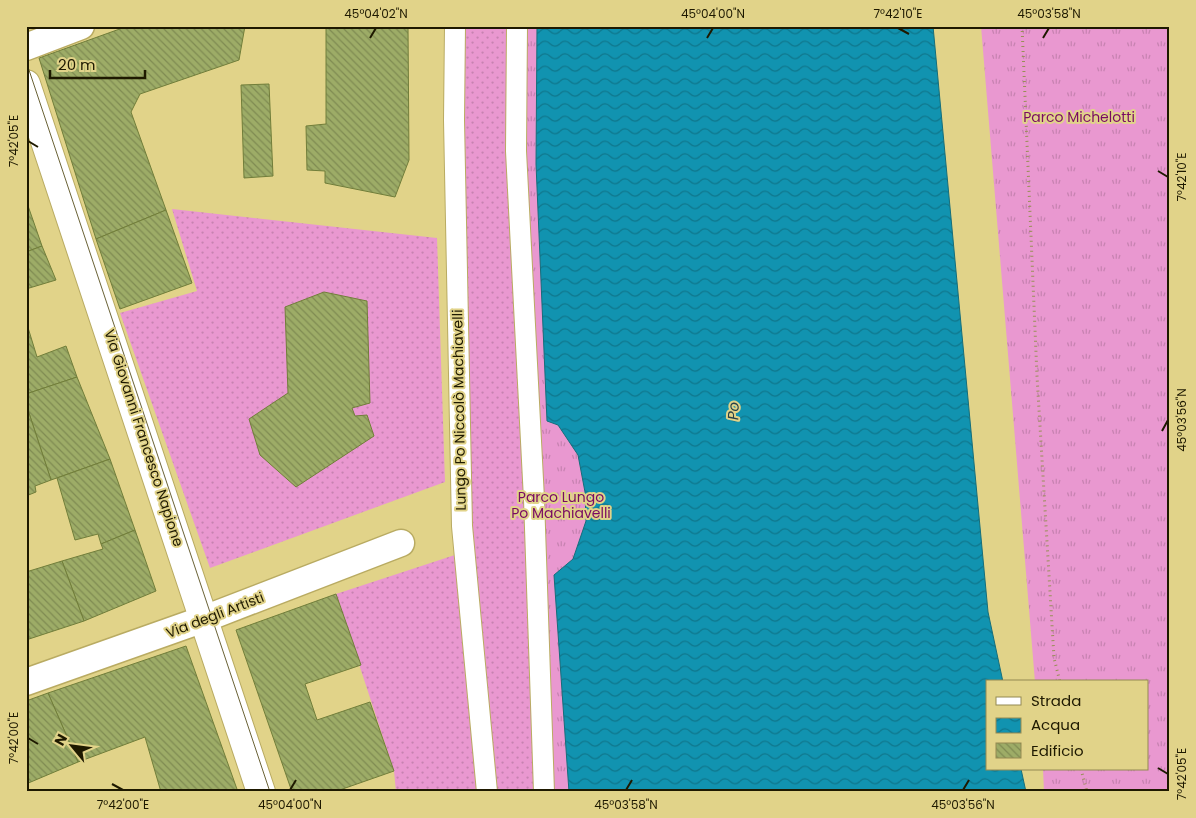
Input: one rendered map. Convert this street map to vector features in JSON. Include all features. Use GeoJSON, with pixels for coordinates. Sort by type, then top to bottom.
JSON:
{"type":"FeatureCollection","features":[{"type":"Feature","properties":{"kind":"street"},"geometry":{"type":"LineString","coordinates":[[26,46],[81,26]]}},
{"type":"Feature","properties":{"kind":"street","name":"Lungo Po Niccolò Machiavelli"},"geometry":{"type":"LineString","coordinates":[[455,26],[454,120],[462,526],[487,792]]}},
{"type":"Feature","properties":{"kind":"street"},"geometry":{"type":"LineString","coordinates":[[517,26],[516,152],[534,499],[544,792]]}},
{"type":"Feature","properties":{"kind":"street","name":"Via Giovanni Francesco Napione"},"geometry":{"type":"LineString","coordinates":[[26,84],[261,792]]}},
{"type":"Feature","properties":{"kind":"street","name":"Via degli Artisti"},"geometry":{"type":"LineString","coordinates":[[26,682],[204,620],[402,543]]}},
{"type":"Feature","properties":{"kind":"path"},"geometry":{"type":"LineString","coordinates":[[1022,26],[1037,376],[1054,658],[1060,680]]}},
{"type":"Feature","properties":{"kind":"path"},"geometry":{"type":"LineString","coordinates":[[1081,770],[1087,792]]}},
{"type":"Feature","properties":{"kind":"green space"},"geometry":{"type":"Polygon","coordinates":[[[455,26],[517,26],[544,792],[396,792],[394,771],[336,594],[464,552],[455,26]]]}},
{"type":"Feature","properties":{"kind":"green space","name":"Parco Lungo Po Machiavelli"},"geometry":{"type":"Polygon","coordinates":[[[493,26],[584,26],[602,454],[609,792],[537,792],[493,26]]]}},
{"type":"Feature","properties":{"kind":"green space","name":"Parco Michelotti"},"geometry":{"type":"Polygon","coordinates":[[[981,26],[1170,26],[1170,792],[1044,792],[1043,770],[1148,770],[1148,680],[1035,680],[981,26]]]}},
{"type":"Feature","properties":{"kind":"green space"},"geometry":{"type":"Polygon","coordinates":[[[172,209],[437,238],[445,482],[210,568],[120,313],[197,291],[172,209]]]}},
{"type":"Feature","properties":{"kind":"water","name":"Po"},"geometry":{"type":"Polygon","coordinates":[[[537,26],[933,26],[988,612],[1003,680],[986,680],[986,770],[1021,770],[1026,792],[569,792],[554,575],[573,559],[586,521],[585,492],[578,455],[558,425],[547,421],[536,164],[537,26]]]}},
{"type":"Feature","properties":{"kind":"building"},"geometry":{"type":"Polygon","coordinates":[[[128,26],[245,26],[239,60],[140,94],[131,112],[166,210],[96,239],[39,58],[128,26]]]}},
{"type":"Feature","properties":{"kind":"building"},"geometry":{"type":"Polygon","coordinates":[[[326,26],[408,26],[409,160],[395,197],[325,183],[325,171],[307,170],[306,126],[326,124],[326,26]]]}},
{"type":"Feature","properties":{"kind":"building"},"geometry":{"type":"Polygon","coordinates":[[[269,84],[273,176],[244,178],[241,85],[269,84]]]}},
{"type":"Feature","properties":{"kind":"building"},"geometry":{"type":"Polygon","coordinates":[[[26,200],[42,246],[26,252],[26,200]]]}},
{"type":"Feature","properties":{"kind":"building"},"geometry":{"type":"Polygon","coordinates":[[[166,210],[192,283],[120,309],[96,239],[166,210]]]}},
{"type":"Feature","properties":{"kind":"building"},"geometry":{"type":"Polygon","coordinates":[[[42,246],[56,280],[26,289],[26,252],[42,246]]]}},
{"type":"Feature","properties":{"kind":"building"},"geometry":{"type":"Polygon","coordinates":[[[324,292],[367,301],[370,403],[352,408],[355,416],[367,415],[374,436],[296,487],[260,455],[249,419],[288,393],[285,307],[324,292]]]}},
{"type":"Feature","properties":{"kind":"building"},"geometry":{"type":"Polygon","coordinates":[[[26,321],[37,357],[66,346],[77,377],[26,394],[26,321]]]}},
{"type":"Feature","properties":{"kind":"building"},"geometry":{"type":"Polygon","coordinates":[[[77,377],[110,459],[51,480],[26,404],[26,394],[77,377]]]}},
{"type":"Feature","properties":{"kind":"building"},"geometry":{"type":"Polygon","coordinates":[[[26,404],[51,480],[35,486],[36,492],[26,496],[26,404]]]}},
{"type":"Feature","properties":{"kind":"building"},"geometry":{"type":"Polygon","coordinates":[[[110,459],[135,530],[101,544],[98,534],[75,540],[57,478],[110,459]]]}},
{"type":"Feature","properties":{"kind":"building"},"geometry":{"type":"Polygon","coordinates":[[[135,530],[156,591],[84,621],[62,561],[103,549],[101,544],[135,530]]]}},
{"type":"Feature","properties":{"kind":"building"},"geometry":{"type":"Polygon","coordinates":[[[62,561],[84,621],[26,640],[26,572],[62,561]]]}},
{"type":"Feature","properties":{"kind":"building"},"geometry":{"type":"Polygon","coordinates":[[[336,594],[361,665],[305,684],[317,720],[370,702],[394,771],[334,792],[292,792],[236,630],[336,594]]]}},
{"type":"Feature","properties":{"kind":"building"},"geometry":{"type":"Polygon","coordinates":[[[186,646],[238,792],[161,792],[145,737],[78,762],[48,693],[186,646]]]}},
{"type":"Feature","properties":{"kind":"building"},"geometry":{"type":"Polygon","coordinates":[[[48,693],[78,762],[26,784],[26,701],[48,693]]]}},
{"type":"Feature","properties":{"kind":"tram line"},"geometry":{"type":"LineString","coordinates":[[26,61],[270,792]]}}]}
